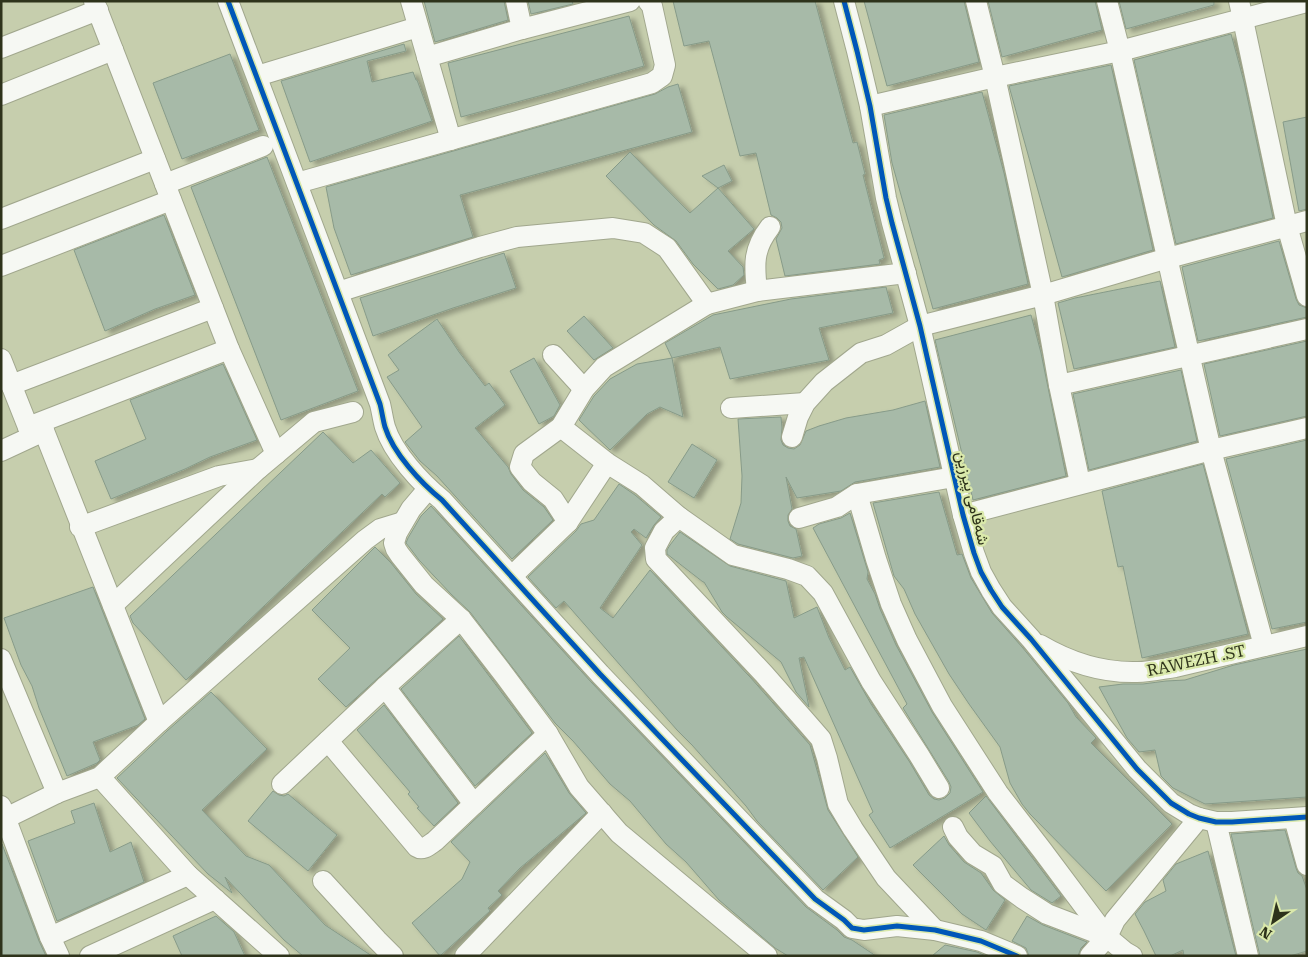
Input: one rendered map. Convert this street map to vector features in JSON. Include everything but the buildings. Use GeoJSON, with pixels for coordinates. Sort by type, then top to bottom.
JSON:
{"type":"FeatureCollection","features":[{"type":"Feature","properties":{"kind":"street"},"geometry":{"type":"LineString","coordinates":[[228,1],[380,404],[386,428],[397,453],[428,489],[442,500],[607,681],[815,899],[852,928],[864,930],[897,926],[935,930],[980,941],[1017,956]]}},
{"type":"Feature","properties":{"kind":"street"},"geometry":{"type":"LineString","coordinates":[[411,1],[451,140]]}},
{"type":"Feature","properties":{"kind":"street"},"geometry":{"type":"LineString","coordinates":[[516,1],[522,29]]}},
{"type":"Feature","properties":{"kind":"street"},"geometry":{"type":"LineString","coordinates":[[427,57],[522,29],[630,1]]}},
{"type":"Feature","properties":{"kind":"street"},"geometry":{"type":"LineString","coordinates":[[297,183],[652,83],[662,76],[665,65],[652,6],[648,1]]}},
{"type":"Feature","properties":{"kind":"street","name":"شەقامی پیرزین"},"geometry":{"type":"LineString","coordinates":[[844,1],[858,51],[870,106],[886,198],[920,326],[963,515],[974,553],[991,590],[1002,607],[1031,639],[1137,769],[1171,803],[1189,814],[1207,820],[1232,822],[1300,818]]}},
{"type":"Feature","properties":{"kind":"street"},"geometry":{"type":"LineString","coordinates":[[976,1],[995,77],[1043,295],[1059,385],[1080,483]]}},
{"type":"Feature","properties":{"kind":"street"},"geometry":{"type":"LineString","coordinates":[[1107,1],[1211,450],[1264,646]]}},
{"type":"Feature","properties":{"kind":"street"},"geometry":{"type":"LineString","coordinates":[[870,106],[1120,51],[1241,10],[1307,2]]}},
{"type":"Feature","properties":{"kind":"street"},"geometry":{"type":"LineString","coordinates":[[1,48],[96,6],[229,349],[276,454]]}},
{"type":"Feature","properties":{"kind":"street"},"geometry":{"type":"LineString","coordinates":[[1241,10],[1287,226],[1307,296]]}},
{"type":"Feature","properties":{"kind":"street"},"geometry":{"type":"LineString","coordinates":[[257,76],[418,27]]}},
{"type":"Feature","properties":{"kind":"street"},"geometry":{"type":"LineString","coordinates":[[1,95],[113,50]]}},
{"type":"Feature","properties":{"kind":"street"},"geometry":{"type":"LineString","coordinates":[[1,266],[168,192],[263,146]]}},
{"type":"Feature","properties":{"kind":"street"},"geometry":{"type":"LineString","coordinates":[[1,220],[155,159]]}},
{"type":"Feature","properties":{"kind":"street"},"geometry":{"type":"LineString","coordinates":[[792,437],[798,417],[805,403],[824,382],[861,353],[886,345],[920,326],[1043,295],[1168,258],[1307,222]]}},
{"type":"Feature","properties":{"kind":"street"},"geometry":{"type":"LineString","coordinates":[[757,291],[754,264],[763,237],[770,227]]}},
{"type":"Feature","properties":{"kind":"street"},"geometry":{"type":"LineString","coordinates":[[338,292],[517,237],[613,228],[644,233],[667,248],[707,304]]}},
{"type":"Feature","properties":{"kind":"street"},"geometry":{"type":"LineString","coordinates":[[568,522],[553,499],[532,482],[520,467],[524,454],[561,427],[584,389],[604,367],[707,304],[757,291],[906,273]]}},
{"type":"Feature","properties":{"kind":"street"},"geometry":{"type":"LineString","coordinates":[[11,385],[213,308]]}},
{"type":"Feature","properties":{"kind":"street"},"geometry":{"type":"LineString","coordinates":[[1059,385],[1307,329]]}},
{"type":"Feature","properties":{"kind":"street"},"geometry":{"type":"LineString","coordinates":[[1,450],[36,429],[229,349]]}},
{"type":"Feature","properties":{"kind":"street"},"geometry":{"type":"LineString","coordinates":[[553,355],[584,389]]}},
{"type":"Feature","properties":{"kind":"street"},"geometry":{"type":"LineString","coordinates":[[1,359],[11,385],[36,429],[80,527],[159,722]]}},
{"type":"Feature","properties":{"kind":"street"},"geometry":{"type":"LineString","coordinates":[[731,408],[805,403]]}},
{"type":"Feature","properties":{"kind":"street"},"geometry":{"type":"LineString","coordinates":[[113,605],[258,469],[314,422],[353,412]]}},
{"type":"Feature","properties":{"kind":"street"},"geometry":{"type":"LineString","coordinates":[[561,427],[642,485],[680,517],[733,555],[788,569],[807,576],[823,593],[871,681],[939,788]]}},
{"type":"Feature","properties":{"kind":"street"},"geometry":{"type":"LineString","coordinates":[[963,515],[1080,483],[1307,428]]}},
{"type":"Feature","properties":{"kind":"street"},"geometry":{"type":"LineString","coordinates":[[512,576],[568,522],[608,462]]}},
{"type":"Feature","properties":{"kind":"street"},"geometry":{"type":"LineString","coordinates":[[80,527],[220,476],[258,469]]}},
{"type":"Feature","properties":{"kind":"street"},"geometry":{"type":"LineString","coordinates":[[799,518],[837,507],[857,494],[954,477]]}},
{"type":"Feature","properties":{"kind":"street"},"geometry":{"type":"LineString","coordinates":[[428,489],[410,509],[397,532],[394,543],[396,549],[424,585],[461,619],[548,734],[579,787],[619,833],[768,956]]}},
{"type":"Feature","properties":{"kind":"street"},"geometry":{"type":"LineString","coordinates":[[857,494],[891,604],[907,640],[942,706],[998,793],[1107,937],[1124,952],[1132,956]]}},
{"type":"Feature","properties":{"kind":"street"},"geometry":{"type":"LineString","coordinates":[[680,517],[664,531],[655,548],[656,559],[764,674],[821,739],[828,758],[838,804],[886,878],[935,930]]}},
{"type":"Feature","properties":{"kind":"street"},"geometry":{"type":"LineString","coordinates":[[59,956],[4,812],[100,777],[159,722],[365,540],[380,529],[403,522]]}},
{"type":"Feature","properties":{"kind":"street"},"geometry":{"type":"LineString","coordinates":[[282,784],[385,687],[461,619]]}},
{"type":"Feature","properties":{"kind":"street","name":"RAWEZH .ST"},"geometry":{"type":"LineString","coordinates":[[1031,639],[1064,657],[1081,663],[1099,668],[1136,672],[1175,667],[1307,636]]}},
{"type":"Feature","properties":{"kind":"street"},"geometry":{"type":"LineString","coordinates":[[1,659],[57,793]]}},
{"type":"Feature","properties":{"kind":"street"},"geometry":{"type":"LineString","coordinates":[[385,687],[474,804]]}},
{"type":"Feature","properties":{"kind":"street"},"geometry":{"type":"LineString","coordinates":[[328,741],[416,847],[420,849],[435,842],[548,734]]}},
{"type":"Feature","properties":{"kind":"street"},"geometry":{"type":"LineString","coordinates":[[100,777],[188,875],[280,956]]}},
{"type":"Feature","properties":{"kind":"street"},"geometry":{"type":"LineString","coordinates":[[465,956],[602,812]]}},
{"type":"Feature","properties":{"kind":"street"},"geometry":{"type":"LineString","coordinates":[[1300,818],[1307,864]]}},
{"type":"Feature","properties":{"kind":"street"},"geometry":{"type":"LineString","coordinates":[[1090,956],[1107,937],[1115,920],[1207,820]]}},
{"type":"Feature","properties":{"kind":"street"},"geometry":{"type":"LineString","coordinates":[[1207,820],[1248,956]]}},
{"type":"Feature","properties":{"kind":"street"},"geometry":{"type":"LineString","coordinates":[[954,827],[958,837],[973,854],[993,866],[1004,884],[1022,898],[1047,914],[1107,937]]}},
{"type":"Feature","properties":{"kind":"street"},"geometry":{"type":"LineString","coordinates":[[50,936],[188,875]]}},
{"type":"Feature","properties":{"kind":"street"},"geometry":{"type":"LineString","coordinates":[[323,881],[393,956]]}},
{"type":"Feature","properties":{"kind":"street"},"geometry":{"type":"LineString","coordinates":[[90,956],[215,899]]}},
{"type":"Feature","properties":{"kind":"cycle path"},"geometry":{"type":"LineString","coordinates":[[228,1],[380,404],[385,427],[394,447],[409,467],[442,500],[600,674],[815,899],[852,928],[864,930],[897,926],[935,930],[981,941],[1017,956]]}},
{"type":"Feature","properties":{"kind":"cycle path"},"geometry":{"type":"LineString","coordinates":[[844,1],[870,106],[886,198],[920,326],[963,515],[981,572],[991,590],[1002,607],[1031,639],[1137,769],[1171,803],[1189,814],[1216,822],[1307,817]]}}]}
